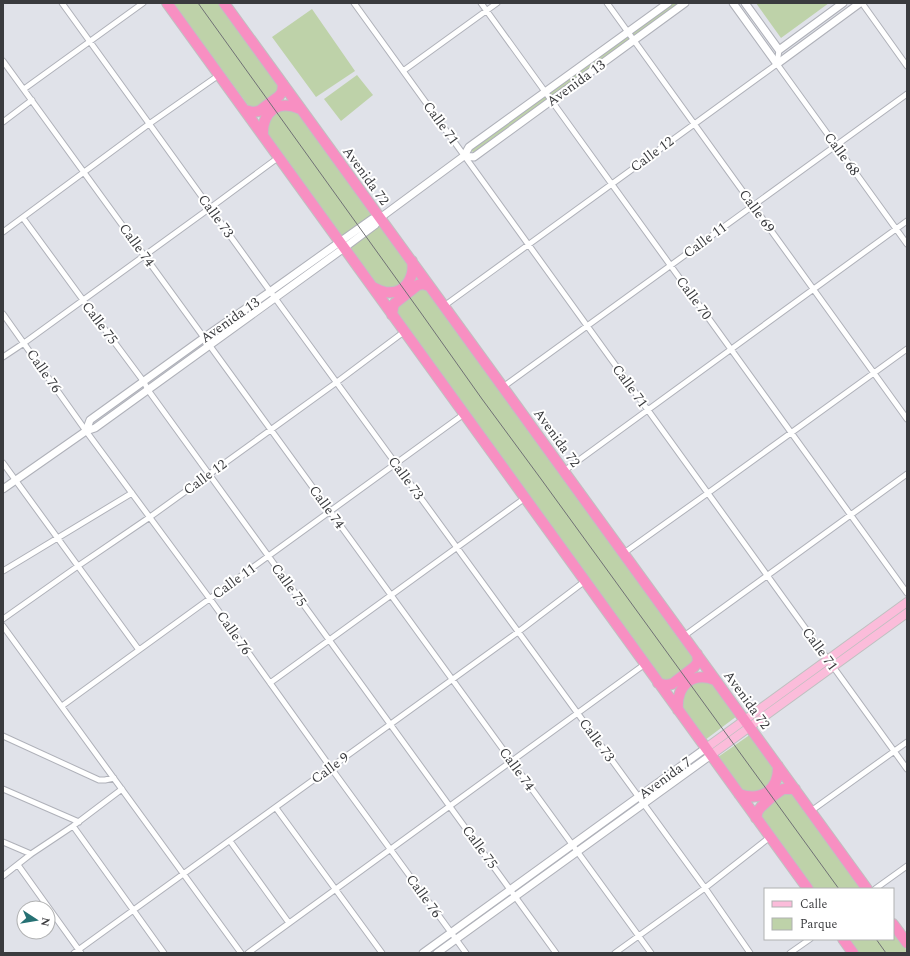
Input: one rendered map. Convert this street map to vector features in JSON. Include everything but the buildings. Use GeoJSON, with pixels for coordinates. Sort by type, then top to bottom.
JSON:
{"type":"FeatureCollection","features":[{"type":"Feature","properties":{"kind":"highway"},"geometry":{"type":"LineString","coordinates":[[167,3],[807,888]]}},
{"type":"Feature","properties":{"kind":"highway","name":"Avenida 72"},"geometry":{"type":"LineString","coordinates":[[224,3],[866,888]]}},
{"type":"Feature","properties":{"kind":"highway"},"geometry":{"type":"LineString","coordinates":[[245,110],[253,112],[259,111],[279,96],[282,92],[283,84]]}},
{"type":"Feature","properties":{"kind":"highway"},"geometry":{"type":"LineString","coordinates":[[263,136],[265,120],[268,114],[274,109],[286,105],[300,109]]}},
{"type":"Feature","properties":{"kind":"highway"},"geometry":{"type":"LineString","coordinates":[[373,287],[385,292],[397,291],[403,288],[409,282],[411,277],[412,261]]}},
{"type":"Feature","properties":{"kind":"highway"},"geometry":{"type":"LineString","coordinates":[[392,315],[394,304],[398,300],[418,285],[423,284],[429,286]]}},
{"type":"Feature","properties":{"kind":"highway"},"geometry":{"type":"LineString","coordinates":[[658,683],[666,685],[672,684],[694,667],[698,662],[697,654]]}},
{"type":"Feature","properties":{"kind":"highway"},"geometry":{"type":"LineString","coordinates":[[678,710],[677,702],[679,694],[682,687],[688,682],[695,678],[703,677],[715,680]]}},
{"type":"Feature","properties":{"kind":"highway"},"geometry":{"type":"LineString","coordinates":[[739,794],[747,797],[754,797],[768,792],[777,780],[778,766]]}},
{"type":"Feature","properties":{"kind":"highway"},"geometry":{"type":"LineString","coordinates":[[756,818],[761,807],[772,797],[783,790],[795,789]]}},
{"type":"Feature","properties":{"kind":"highway"},"geometry":{"type":"LineString","coordinates":[[894,925],[907,944]]}},
{"type":"Feature","properties":{"kind":"highway"},"geometry":{"type":"LineString","coordinates":[[844,940],[854,953]]}},
{"type":"Feature","properties":{"kind":"main road","name":"Avenida 13"},"geometry":{"type":"LineString","coordinates":[[3,489],[86,431],[95,428],[210,346],[275,298],[342,245],[372,219],[380,218],[464,156],[469,147],[668,3]]}},
{"type":"Feature","properties":{"kind":"main road","name":"Avenida 13"},"geometry":{"type":"LineString","coordinates":[[464,156],[474,157],[685,3]]}},
{"type":"Feature","properties":{"kind":"main road","name":"Calle 68"},"geometry":{"type":"LineString","coordinates":[[733,3],[777,64]]}},
{"type":"Feature","properties":{"kind":"main road"},"geometry":{"type":"LineString","coordinates":[[745,3],[779,50],[843,3]]}},
{"type":"Feature","properties":{"kind":"main road","name":"Calle 12"},"geometry":{"type":"LineString","coordinates":[[777,64],[861,3]]}},
{"type":"Feature","properties":{"kind":"main road","name":"Avenida 13"},"geometry":{"type":"LineString","coordinates":[[86,431],[90,420],[271,291],[342,245]]}},
{"type":"Feature","properties":{"kind":"main road","name":"Avenida 7"},"geometry":{"type":"LineString","coordinates":[[747,724],[828,660],[907,602]]}},
{"type":"Feature","properties":{"kind":"main road","name":"Avenida 7"},"geometry":{"type":"LineString","coordinates":[[423,953],[638,797],[708,752],[747,724],[833,667],[907,613]]}},
{"type":"Feature","properties":{"kind":"main road","name":"Avenida 7"},"geometry":{"type":"LineString","coordinates":[[437,953],[643,804],[708,752]]}},
{"type":"Feature","properties":{"kind":"street","name":"Calle 73"},"geometry":{"type":"LineString","coordinates":[[62,3],[705,888],[750,953]]}},
{"type":"Feature","properties":{"kind":"street"},"geometry":{"type":"LineString","coordinates":[[24,89],[143,3]]}},
{"type":"Feature","properties":{"kind":"street","name":"Calle 71"},"geometry":{"type":"LineString","coordinates":[[354,3],[907,769]]}},
{"type":"Feature","properties":{"kind":"street","name":"Calle 70"},"geometry":{"type":"LineString","coordinates":[[481,3],[907,593]]}},
{"type":"Feature","properties":{"kind":"street"},"geometry":{"type":"LineString","coordinates":[[403,71],[497,3]]}},
{"type":"Feature","properties":{"kind":"street","name":"Calle 69"},"geometry":{"type":"LineString","coordinates":[[607,3],[907,419]]}},
{"type":"Feature","properties":{"kind":"street"},"geometry":{"type":"LineString","coordinates":[[861,3],[907,66]]}},
{"type":"Feature","properties":{"kind":"street"},"geometry":{"type":"LineString","coordinates":[[777,64],[779,50]]}},
{"type":"Feature","properties":{"kind":"street","name":"Calle 74"},"geometry":{"type":"LineString","coordinates":[[3,61],[651,953]]}},
{"type":"Feature","properties":{"kind":"street","name":"Calle 12"},"geometry":{"type":"LineString","coordinates":[[444,306],[777,64]]}},
{"type":"Feature","properties":{"kind":"street","name":"Calle 68"},"geometry":{"type":"LineString","coordinates":[[777,64],[907,244]]}},
{"type":"Feature","properties":{"kind":"street"},"geometry":{"type":"LineString","coordinates":[[3,232],[219,75]]}},
{"type":"Feature","properties":{"kind":"street","name":"Calle 11"},"geometry":{"type":"LineString","coordinates":[[503,387],[907,94]]}},
{"type":"Feature","properties":{"kind":"street"},"geometry":{"type":"LineString","coordinates":[[3,122],[32,100]]}},
{"type":"Feature","properties":{"kind":"street"},"geometry":{"type":"LineString","coordinates":[[3,357],[279,157]]}},
{"type":"Feature","properties":{"kind":"street","name":"Calle 75"},"geometry":{"type":"LineString","coordinates":[[23,218],[82,300],[144,382],[148,390],[209,475],[556,953]]}},
{"type":"Feature","properties":{"kind":"street"},"geometry":{"type":"LineString","coordinates":[[564,471],[907,221]]}},
{"type":"Feature","properties":{"kind":"street","name":"Calle 76"},"geometry":{"type":"LineString","coordinates":[[3,314],[86,431],[210,599],[466,953]]}},
{"type":"Feature","properties":{"kind":"street","name":"Calle 12"},"geometry":{"type":"LineString","coordinates":[[3,619],[209,475],[405,332]]}},
{"type":"Feature","properties":{"kind":"street"},"geometry":{"type":"LineString","coordinates":[[624,554],[907,349]]}},
{"type":"Feature","properties":{"kind":"street","name":"Calle 11"},"geometry":{"type":"LineString","coordinates":[[62,706],[464,414]]}},
{"type":"Feature","properties":{"kind":"street"},"geometry":{"type":"LineString","coordinates":[[3,463],[139,650]]}},
{"type":"Feature","properties":{"kind":"street"},"geometry":{"type":"LineString","coordinates":[[684,636],[907,474]]}},
{"type":"Feature","properties":{"kind":"street"},"geometry":{"type":"LineString","coordinates":[[3,571],[132,492]]}},
{"type":"Feature","properties":{"kind":"street"},"geometry":{"type":"LineString","coordinates":[[270,683],[525,498]]}},
{"type":"Feature","properties":{"kind":"street","name":"Calle 9"},"geometry":{"type":"LineString","coordinates":[[78,952],[518,632],[585,581]]}},
{"type":"Feature","properties":{"kind":"street"},"geometry":{"type":"LineString","coordinates":[[3,626],[241,953]]}},
{"type":"Feature","properties":{"kind":"street"},"geometry":{"type":"LineString","coordinates":[[248,953],[645,664]]}},
{"type":"Feature","properties":{"kind":"street"},"geometry":{"type":"LineString","coordinates":[[3,736],[99,780],[114,778]]}},
{"type":"Feature","properties":{"kind":"street"},"geometry":{"type":"LineString","coordinates":[[811,812],[907,742]]}},
{"type":"Feature","properties":{"kind":"street"},"geometry":{"type":"LineString","coordinates":[[3,789],[79,822]]}},
{"type":"Feature","properties":{"kind":"street"},"geometry":{"type":"LineString","coordinates":[[3,876],[122,790]]}},
{"type":"Feature","properties":{"kind":"street"},"geometry":{"type":"LineString","coordinates":[[276,808],[382,953]]}},
{"type":"Feature","properties":{"kind":"street"},"geometry":{"type":"LineString","coordinates":[[73,826],[164,953]]}},
{"type":"Feature","properties":{"kind":"street"},"geometry":{"type":"LineString","coordinates":[[614,953],[705,888],[770,837]]}},
{"type":"Feature","properties":{"kind":"street"},"geometry":{"type":"LineString","coordinates":[[230,841],[289,923]]}},
{"type":"Feature","properties":{"kind":"street"},"geometry":{"type":"LineString","coordinates":[[3,842],[32,854]]}},
{"type":"Feature","properties":{"kind":"street"},"geometry":{"type":"LineString","coordinates":[[18,865],[78,952]]}},
{"type":"Feature","properties":{"kind":"street"},"geometry":{"type":"LineString","coordinates":[[876,888],[907,866]]}},
{"type":"Feature","properties":{"kind":"street"},"geometry":{"type":"LineString","coordinates":[[790,953],[809,940]]}},
{"type":"Feature","properties":{"kind":"green space"},"geometry":{"type":"Polygon","coordinates":[[[173,3],[218,3],[279,86],[279,90],[257,110],[250,108],[173,3]]]}},
{"type":"Feature","properties":{"kind":"green space"},"geometry":{"type":"Polygon","coordinates":[[[671,3],[679,3],[474,152],[470,151],[472,148],[671,3]]]}},
{"type":"Feature","properties":{"kind":"green space"},"geometry":{"type":"Polygon","coordinates":[[[756,3],[829,3],[781,38],[756,3]]]}},
{"type":"Feature","properties":{"kind":"green space"},"geometry":{"type":"Polygon","coordinates":[[[312,9],[355,71],[316,97],[272,37],[312,9]]]}},
{"type":"Feature","properties":{"kind":"green space"},"geometry":{"type":"Polygon","coordinates":[[[357,75],[373,95],[341,121],[324,99],[357,75]]]}},
{"type":"Feature","properties":{"kind":"green space"},"geometry":{"type":"Polygon","coordinates":[[[278,110],[292,110],[299,114],[374,214],[342,238],[269,136],[267,131],[268,119],[278,110]]]}},
{"type":"Feature","properties":{"kind":"green space"},"geometry":{"type":"Polygon","coordinates":[[[381,224],[408,262],[408,278],[393,289],[376,285],[349,248],[381,224]]]}},
{"type":"Feature","properties":{"kind":"green space"},"geometry":{"type":"Polygon","coordinates":[[[425,286],[696,661],[670,682],[663,681],[395,311],[396,305],[425,286]]]}},
{"type":"Feature","properties":{"kind":"green space"},"geometry":{"type":"Polygon","coordinates":[[[703,679],[716,684],[737,716],[705,740],[682,706],[684,692],[689,686],[703,679]]]}},
{"type":"Feature","properties":{"kind":"green space"},"geometry":{"type":"Polygon","coordinates":[[[751,734],[774,768],[775,773],[765,791],[748,793],[741,789],[718,757],[751,734]]]}},
{"type":"Feature","properties":{"kind":"green space"},"geometry":{"type":"Polygon","coordinates":[[[784,792],[792,793],[861,888],[812,888],[760,816],[762,808],[784,792]]]}},
{"type":"Feature","properties":{"kind":"green space"},"geometry":{"type":"Polygon","coordinates":[[[894,933],[907,951],[907,953],[859,953],[850,940],[894,940],[894,933]]]}},
{"type":"Feature","properties":{"kind":"tram line"},"geometry":{"type":"LineString","coordinates":[[198,3],[482,399],[838,888]]}},
{"type":"Feature","properties":{"kind":"tram line"},"geometry":{"type":"LineString","coordinates":[[877,940],[886,953]]}}]}
